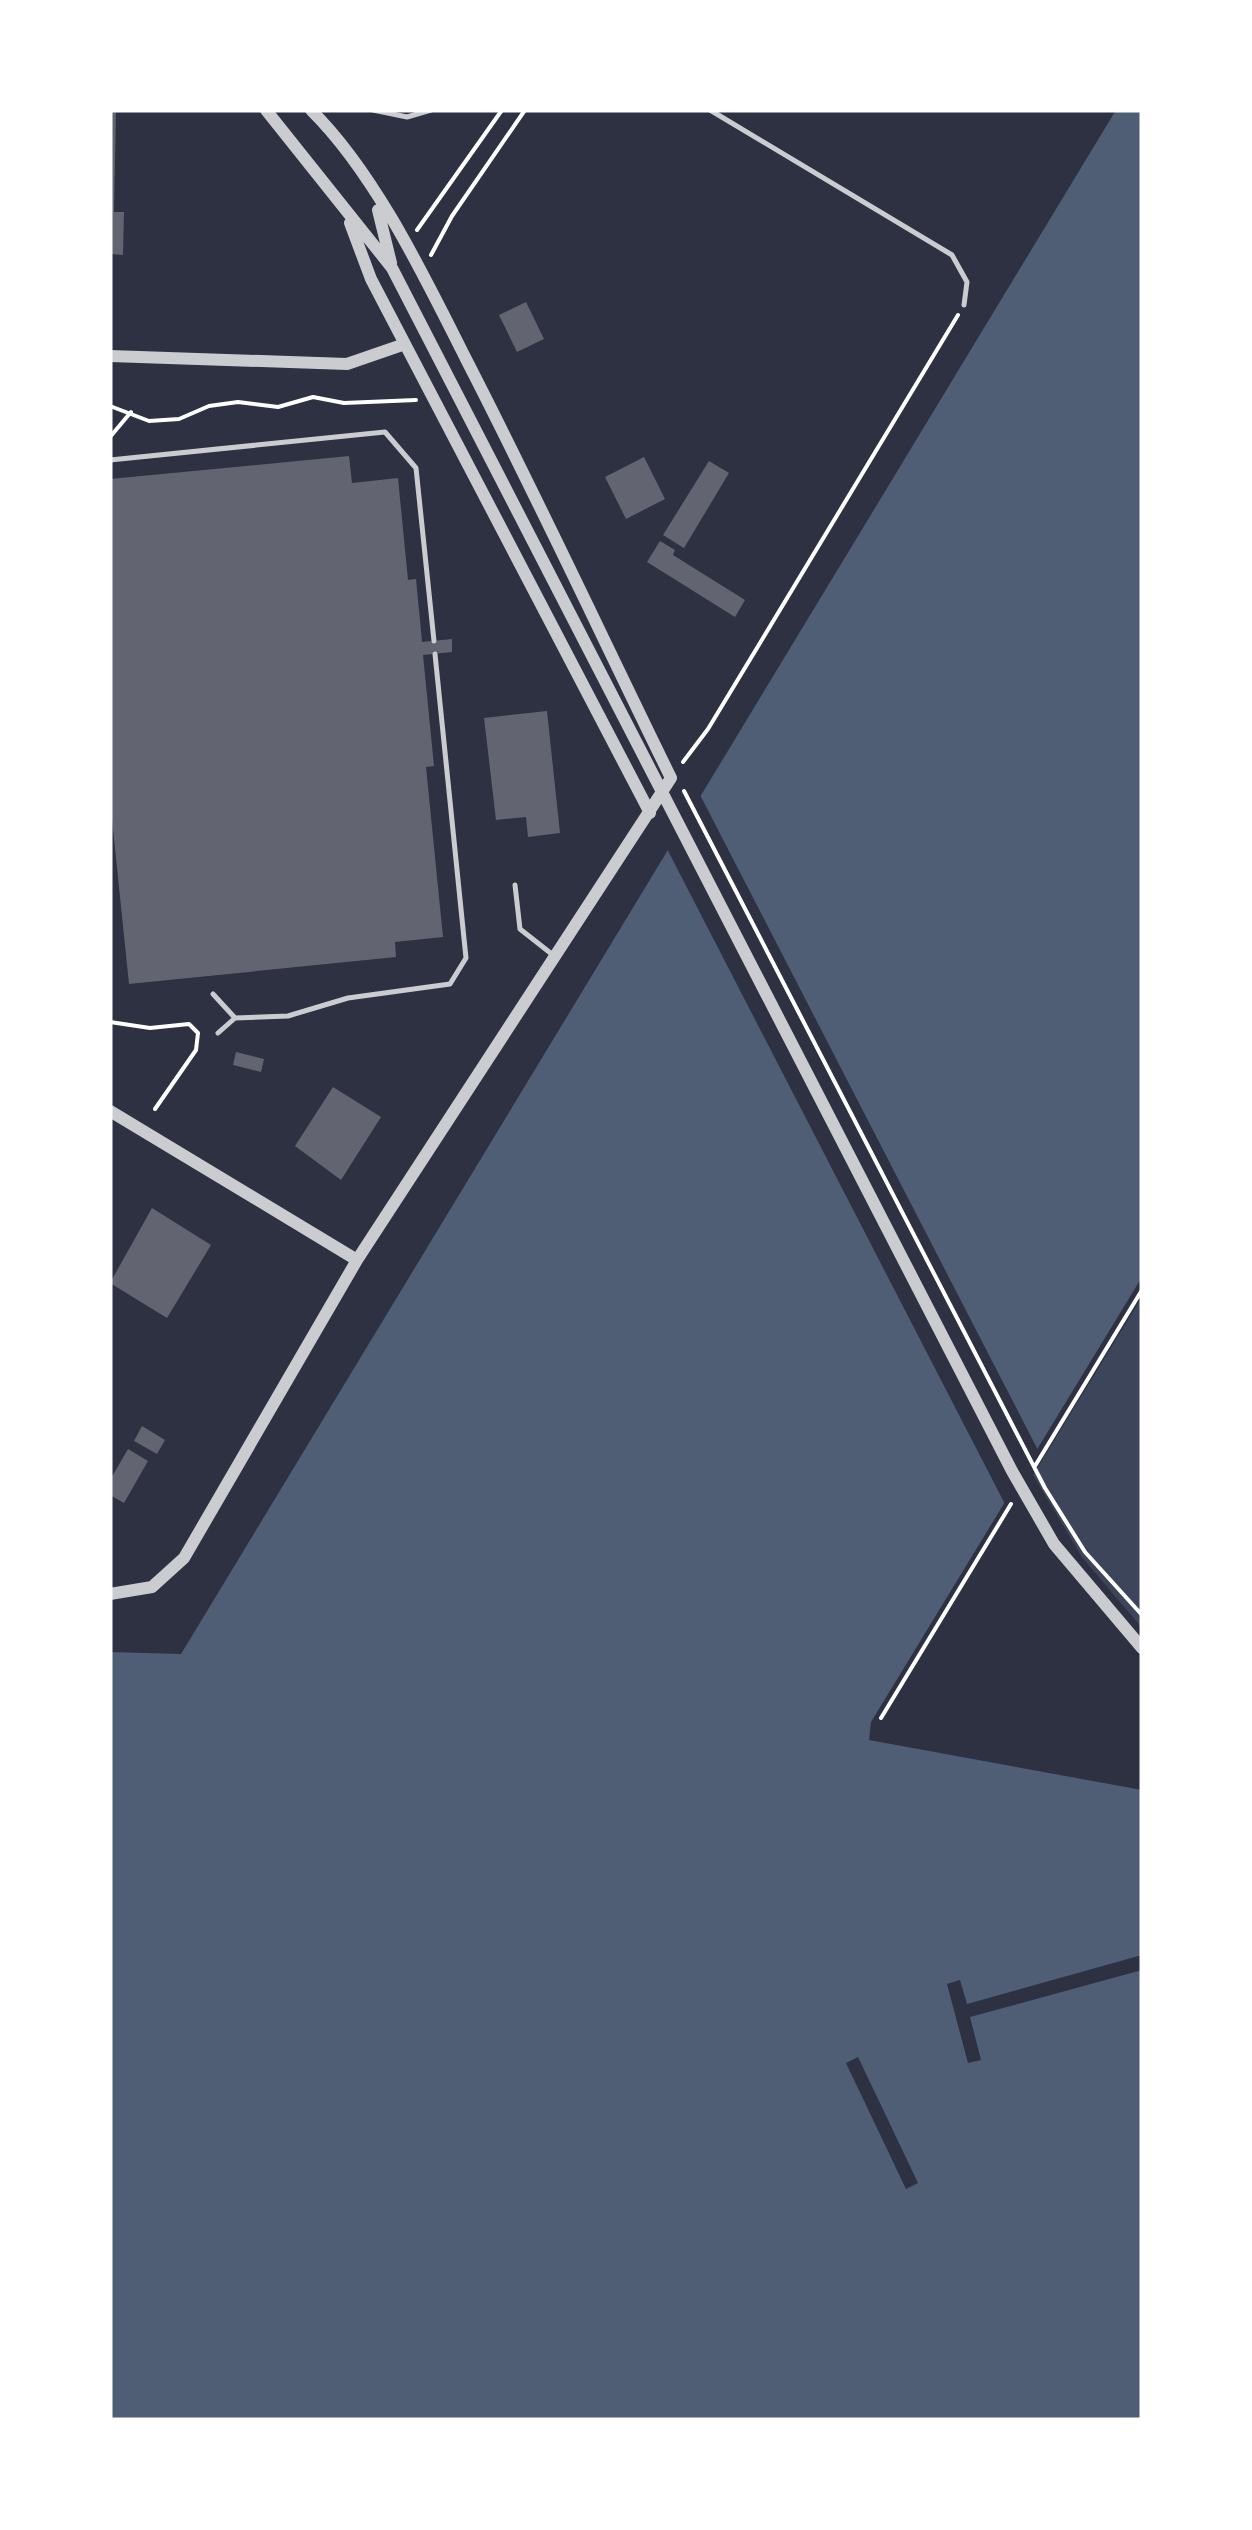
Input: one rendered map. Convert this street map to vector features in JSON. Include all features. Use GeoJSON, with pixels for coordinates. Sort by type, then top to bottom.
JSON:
{"type":"FeatureCollection","features":[{"type":"Feature","properties":{"kind":"street"},"geometry":{"type":"LineString","coordinates":[[266,110],[316,167],[346,212],[392,268],[1012,1471],[1054,1544],[1142,1648]]}},
{"type":"Feature","properties":{"kind":"street"},"geometry":{"type":"LineString","coordinates":[[110,1594],[152,1587],[184,1558],[357,1260],[670,778],[565,554],[414,255],[311,110]]}},
{"type":"Feature","properties":{"kind":"street"},"geometry":{"type":"LineString","coordinates":[[375,198],[392,268]]}},
{"type":"Feature","properties":{"kind":"street"},"geometry":{"type":"LineString","coordinates":[[346,212],[372,279],[404,344],[650,813]]}},
{"type":"Feature","properties":{"kind":"street"},"geometry":{"type":"LineString","coordinates":[[110,356],[348,364],[404,344]]}},
{"type":"Feature","properties":{"kind":"street"},"geometry":{"type":"LineString","coordinates":[[110,1111],[357,1260]]}},
{"type":"Feature","properties":{"kind":"lane"},"geometry":{"type":"LineString","coordinates":[[373,110],[407,117],[431,110]]}},
{"type":"Feature","properties":{"kind":"lane"},"geometry":{"type":"LineString","coordinates":[[710,110],[952,255],[967,282],[964,306]]}},
{"type":"Feature","properties":{"kind":"lane"},"geometry":{"type":"LineString","coordinates":[[110,460],[385,432],[416,468],[434,640]]}},
{"type":"Feature","properties":{"kind":"lane"},"geometry":{"type":"LineString","coordinates":[[218,1033],[235,1018],[288,1016],[348,998],[450,984],[466,958],[435,654]]}},
{"type":"Feature","properties":{"kind":"lane"},"geometry":{"type":"LineString","coordinates":[[515,885],[520,928],[556,957]]}},
{"type":"Feature","properties":{"kind":"lane"},"geometry":{"type":"LineString","coordinates":[[214,994],[235,1018]]}},
{"type":"Feature","properties":{"kind":"path"},"geometry":{"type":"LineString","coordinates":[[417,230],[502,110]]}},
{"type":"Feature","properties":{"kind":"path"},"geometry":{"type":"LineString","coordinates":[[432,256],[452,216],[526,110]]}},
{"type":"Feature","properties":{"kind":"path"},"geometry":{"type":"LineString","coordinates":[[670,778],[708,729],[964,306]]}},
{"type":"Feature","properties":{"kind":"path"},"geometry":{"type":"LineString","coordinates":[[110,406],[150,421],[179,418],[209,406],[238,402],[278,407],[313,396],[344,403],[416,400]]}},
{"type":"Feature","properties":{"kind":"path"},"geometry":{"type":"LineString","coordinates":[[110,437],[124,425],[130,412]]}},
{"type":"Feature","properties":{"kind":"path"},"geometry":{"type":"LineString","coordinates":[[683,790],[1045,1488],[1085,1552],[1142,1615]]}},
{"type":"Feature","properties":{"kind":"path"},"geometry":{"type":"LineString","coordinates":[[110,1022],[150,1028],[189,1024],[198,1032],[196,1050],[155,1109]]}},
{"type":"Feature","properties":{"kind":"shaded area"},"geometry":{"type":"Polygon","coordinates":[[[1116,110],[1142,110],[1142,1277],[871,1722],[869,1740],[1142,1790],[1142,2420],[110,2420],[110,1652],[181,1654],[1116,110]]]}},
{"type":"Feature","properties":{"kind":"shaded area"},"geometry":{"type":"Polygon","coordinates":[[[1142,1297],[1142,1628],[1082,1557],[1033,1475],[1142,1297]]]}},
{"type":"Feature","properties":{"kind":"pier"},"geometry":{"type":"Polygon","coordinates":[[[698,791],[1040,1454],[1007,1508],[665,845],[698,791]]]}},
{"type":"Feature","properties":{"kind":"pier"},"geometry":{"type":"Polygon","coordinates":[[[1142,1955],[1142,1970],[970,2017],[981,2060],[968,2063],[947,1984],[960,1980],[967,2004],[1142,1955]]]}},
{"type":"Feature","properties":{"kind":"pier"},"geometry":{"type":"Polygon","coordinates":[[[858,2057],[918,2183],[906,2189],[846,2063],[858,2057]]]}},
{"type":"Feature","properties":{"kind":"building"},"geometry":{"type":"Polygon","coordinates":[[[110,110],[116,110],[114,212],[124,212],[123,255],[110,254],[110,110]]]}},
{"type":"Feature","properties":{"kind":"building"},"geometry":{"type":"Polygon","coordinates":[[[526,302],[544,339],[517,352],[499,315],[526,302]]]}},
{"type":"Feature","properties":{"kind":"building"},"geometry":{"type":"Polygon","coordinates":[[[349,456],[352,483],[398,478],[408,580],[416,579],[422,642],[452,639],[452,652],[423,655],[434,766],[426,767],[443,937],[395,942],[396,957],[129,984],[110,800],[110,479],[349,456]]]}},
{"type":"Feature","properties":{"kind":"building"},"geometry":{"type":"Polygon","coordinates":[[[644,457],[665,499],[626,519],[605,477],[644,457]]]}},
{"type":"Feature","properties":{"kind":"building"},"geometry":{"type":"Polygon","coordinates":[[[709,461],[729,473],[684,548],[663,535],[709,461]]]}},
{"type":"Feature","properties":{"kind":"building"},"geometry":{"type":"Polygon","coordinates":[[[660,541],[675,550],[673,555],[745,600],[735,617],[647,562],[660,541]]]}},
{"type":"Feature","properties":{"kind":"building"},"geometry":{"type":"Polygon","coordinates":[[[547,711],[560,833],[528,837],[526,817],[496,820],[484,718],[547,711]]]}},
{"type":"Feature","properties":{"kind":"building"},"geometry":{"type":"Polygon","coordinates":[[[236,1052],[264,1059],[261,1072],[233,1065],[236,1052]]]}},
{"type":"Feature","properties":{"kind":"building"},"geometry":{"type":"Polygon","coordinates":[[[333,1087],[381,1117],[341,1180],[295,1146],[333,1087]]]}},
{"type":"Feature","properties":{"kind":"building"},"geometry":{"type":"Polygon","coordinates":[[[152,1208],[211,1245],[167,1318],[110,1283],[152,1208]]]}},
{"type":"Feature","properties":{"kind":"building"},"geometry":{"type":"Polygon","coordinates":[[[142,1426],[165,1440],[157,1454],[134,1441],[142,1426]]]}},
{"type":"Feature","properties":{"kind":"building"},"geometry":{"type":"Polygon","coordinates":[[[128,1449],[148,1461],[124,1503],[110,1495],[110,1480],[128,1449]]]}}]}
